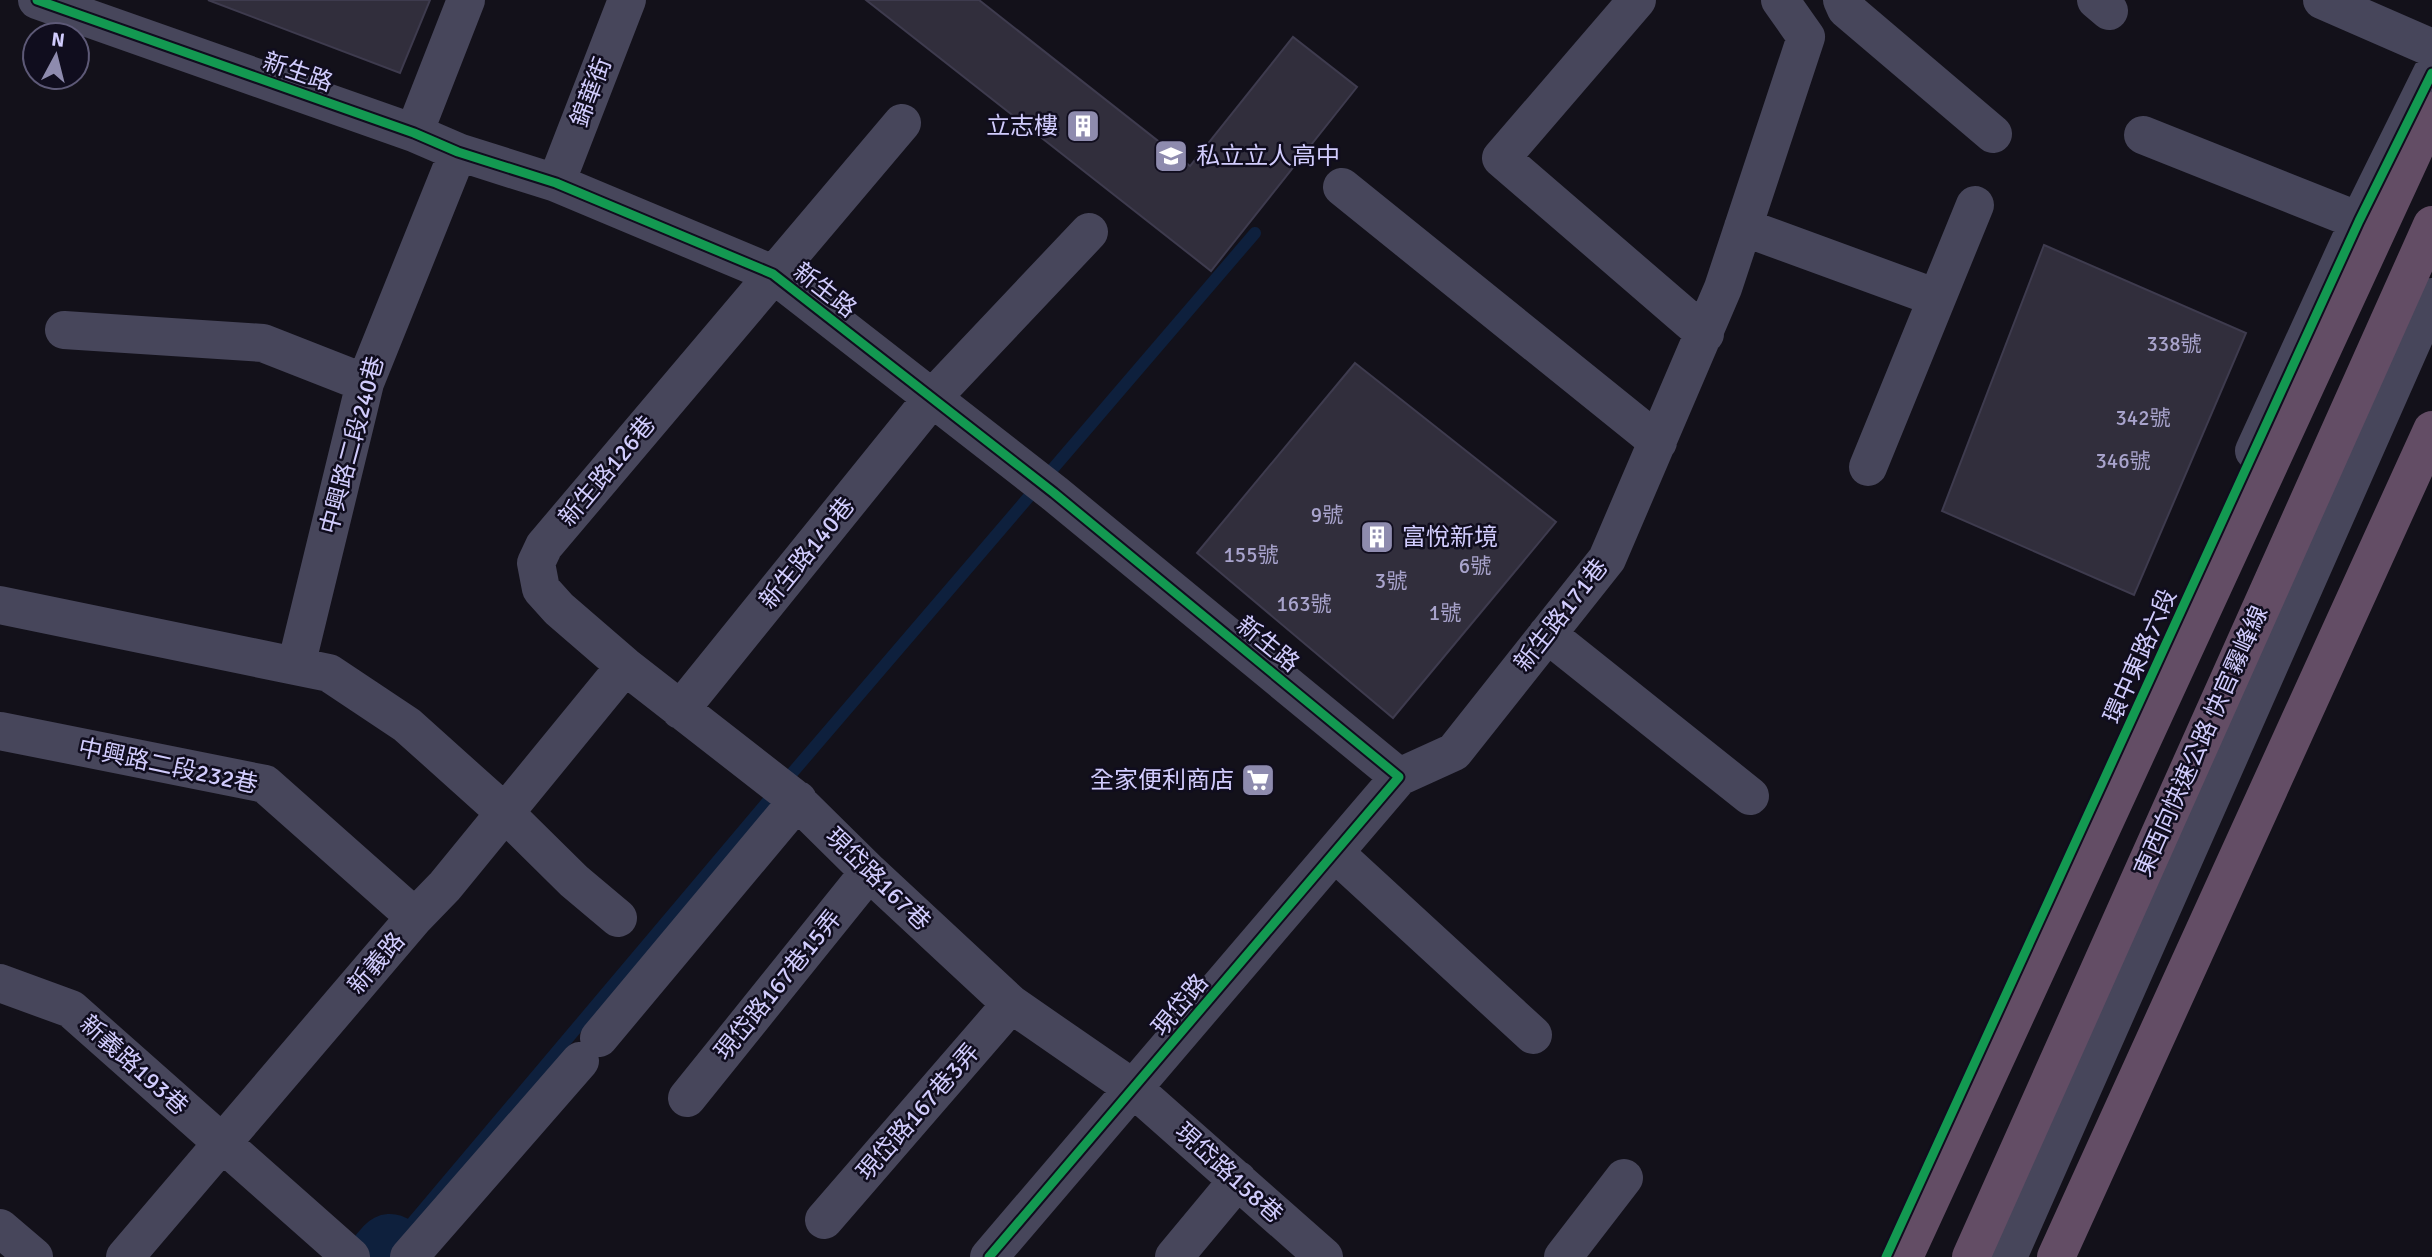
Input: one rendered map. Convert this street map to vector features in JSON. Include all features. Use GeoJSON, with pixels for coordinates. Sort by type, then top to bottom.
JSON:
{"type":"FeatureCollection","features":[{"type":"Feature","properties":{"kind":"highway"},"geometry":{"type":"LineString","coordinates":[[1905,1257],[2432,111]]}},
{"type":"Feature","properties":{"kind":"highway","name":"東西向快速公路 快官霧峰線"},"geometry":{"type":"LineString","coordinates":[[1970,1257],[2432,225]]}},
{"type":"Feature","properties":{"kind":"highway"},"geometry":{"type":"LineString","coordinates":[[2056,1257],[2432,429]]}},
{"type":"Feature","properties":{"kind":"street","name":"新生路"},"geometry":{"type":"LineString","coordinates":[[37,0],[414,133],[458,152],[556,183],[773,274],[1041,483],[1399,777]]}},
{"type":"Feature","properties":{"kind":"street"},"geometry":{"type":"LineString","coordinates":[[414,133],[466,0]]}},
{"type":"Feature","properties":{"kind":"street","name":"錦華街"},"geometry":{"type":"LineString","coordinates":[[556,183],[627,0]]}},
{"type":"Feature","properties":{"kind":"street"},"geometry":{"type":"LineString","coordinates":[[1637,0],[1501,158],[1705,334]]}},
{"type":"Feature","properties":{"kind":"street","name":"新生路171巷"},"geometry":{"type":"LineString","coordinates":[[1399,777],[1454,752],[1607,559],[1705,334],[1806,37],[1780,0]]}},
{"type":"Feature","properties":{"kind":"street"},"geometry":{"type":"LineString","coordinates":[[1842,0],[1846,9],[1993,134]]}},
{"type":"Feature","properties":{"kind":"street"},"geometry":{"type":"LineString","coordinates":[[2322,0],[2432,48]]}},
{"type":"Feature","properties":{"kind":"street","name":"環中東路六段"},"geometry":{"type":"LineString","coordinates":[[1886,1257],[2359,221],[2432,73]]}},
{"type":"Feature","properties":{"kind":"street"},"geometry":{"type":"LineString","coordinates":[[773,274],[902,123]]}},
{"type":"Feature","properties":{"kind":"street"},"geometry":{"type":"LineString","coordinates":[[2143,135],[2359,221]]}},
{"type":"Feature","properties":{"kind":"street","name":"中興路二段240巷"},"geometry":{"type":"LineString","coordinates":[[296,666],[365,383],[458,152]]}},
{"type":"Feature","properties":{"kind":"street"},"geometry":{"type":"LineString","coordinates":[[1342,187],[1658,442]]}},
{"type":"Feature","properties":{"kind":"street"},"geometry":{"type":"LineString","coordinates":[[1868,467],[1975,205]]}},
{"type":"Feature","properties":{"kind":"street"},"geometry":{"type":"LineString","coordinates":[[1743,227],[1937,298]]}},
{"type":"Feature","properties":{"kind":"street","name":"新生路140巷"},"geometry":{"type":"LineString","coordinates":[[680,710],[933,397],[1089,232]]}},
{"type":"Feature","properties":{"kind":"street","name":"新生路126巷"},"geometry":{"type":"LineString","coordinates":[[625,666],[559,609],[541,589],[536,563],[544,547],[773,274]]}},
{"type":"Feature","properties":{"kind":"street"},"geometry":{"type":"LineString","coordinates":[[2008,1257],[2432,297]]}},
{"type":"Feature","properties":{"kind":"street"},"geometry":{"type":"LineString","coordinates":[[64,330],[263,343],[365,383]]}},
{"type":"Feature","properties":{"kind":"street"},"geometry":{"type":"LineString","coordinates":[[0,605],[329,673],[407,725],[504,812],[574,881],[618,918]]}},
{"type":"Feature","properties":{"kind":"street"},"geometry":{"type":"LineString","coordinates":[[1547,634],[1750,796]]}},
{"type":"Feature","properties":{"kind":"street","name":"現岱路167巷"},"geometry":{"type":"LineString","coordinates":[[625,666],[786,791],[1012,1004],[1134,1089]]}},
{"type":"Feature","properties":{"kind":"street","name":"新義路"},"geometry":{"type":"LineString","coordinates":[[125,1257],[444,886],[625,666]]}},
{"type":"Feature","properties":{"kind":"street","name":"中興路二段232巷"},"geometry":{"type":"LineString","coordinates":[[0,731],[265,784],[415,917]]}},
{"type":"Feature","properties":{"kind":"street","name":"現岱路"},"geometry":{"type":"LineString","coordinates":[[989,1257],[1399,777]]}},
{"type":"Feature","properties":{"kind":"street"},"geometry":{"type":"LineString","coordinates":[[409,1257],[589,1050],[786,791]]}},
{"type":"Feature","properties":{"kind":"street"},"geometry":{"type":"LineString","coordinates":[[1335,853],[1533,1035]]}},
{"type":"Feature","properties":{"kind":"street","name":"現岱路167巷15弄"},"geometry":{"type":"LineString","coordinates":[[687,1098],[869,872]]}},
{"type":"Feature","properties":{"kind":"street","name":"新義路193巷"},"geometry":{"type":"LineString","coordinates":[[0,983],[71,1009],[351,1257]]}},
{"type":"Feature","properties":{"kind":"street","name":"現岱路167巷3弄"},"geometry":{"type":"LineString","coordinates":[[824,1220],[1012,1004]]}},
{"type":"Feature","properties":{"kind":"street","name":"現岱路158巷"},"geometry":{"type":"LineString","coordinates":[[1134,1089],[1324,1257]]}},
{"type":"Feature","properties":{"kind":"street"},"geometry":{"type":"LineString","coordinates":[[1563,1257],[1625,1178]]}},
{"type":"Feature","properties":{"kind":"street"},"geometry":{"type":"LineString","coordinates":[[1174,1257],[1238,1180]]}},
{"type":"Feature","properties":{"kind":"street"},"geometry":{"type":"LineString","coordinates":[[0,1228],[34,1257]]}},
{"type":"Feature","properties":{"kind":"building"},"geometry":{"type":"Polygon","coordinates":[[[208,0],[430,0],[400,73],[208,0]]]}},
{"type":"Feature","properties":{"kind":"building","name":"立志樓"},"geometry":{"type":"Polygon","coordinates":[[[866,0],[979,0],[1190,166],[1293,37],[1357,87],[1211,271],[866,0]]]}},
{"type":"Feature","properties":{"kind":"building"},"geometry":{"type":"Polygon","coordinates":[[[2044,245],[2246,333],[2134,595],[1942,511],[2044,245]]]}},
{"type":"Feature","properties":{"kind":"building","name":"富悅新境"},"geometry":{"type":"Polygon","coordinates":[[[1355,363],[1556,522],[1393,718],[1197,553],[1355,363]]]}},
{"type":"Feature","properties":{"kind":"waterway"},"geometry":{"type":"LineString","coordinates":[[390,1249],[769,800],[1255,233]]}},
{"type":"Feature","properties":{"kind":"waterway"},"geometry":{"type":"LineString","coordinates":[[383,1257],[390,1249]]}},
{"type":"Feature","properties":{"kind":"cycle path"},"geometry":{"type":"LineString","coordinates":[[37,0],[414,133],[458,152],[556,183],[773,274],[1054,493],[1399,777],[989,1257]]}},
{"type":"Feature","properties":{"kind":"cycle path"},"geometry":{"type":"LineString","coordinates":[[1886,1257],[2359,221],[2432,73]]}},
{"type":"Feature","properties":{"kind":"place","name":"立志樓"},"geometry":{"type":"Point","coordinates":[1083,126]}},
{"type":"Feature","properties":{"kind":"place","name":"私立立人高中"},"geometry":{"type":"Point","coordinates":[1171,156]}},
{"type":"Feature","properties":{"kind":"place","name":"富悅新境"},"geometry":{"type":"Point","coordinates":[1377,537]}},
{"type":"Feature","properties":{"kind":"place","name":"全家便利商店"},"geometry":{"type":"Point","coordinates":[1258,780]}}]}
